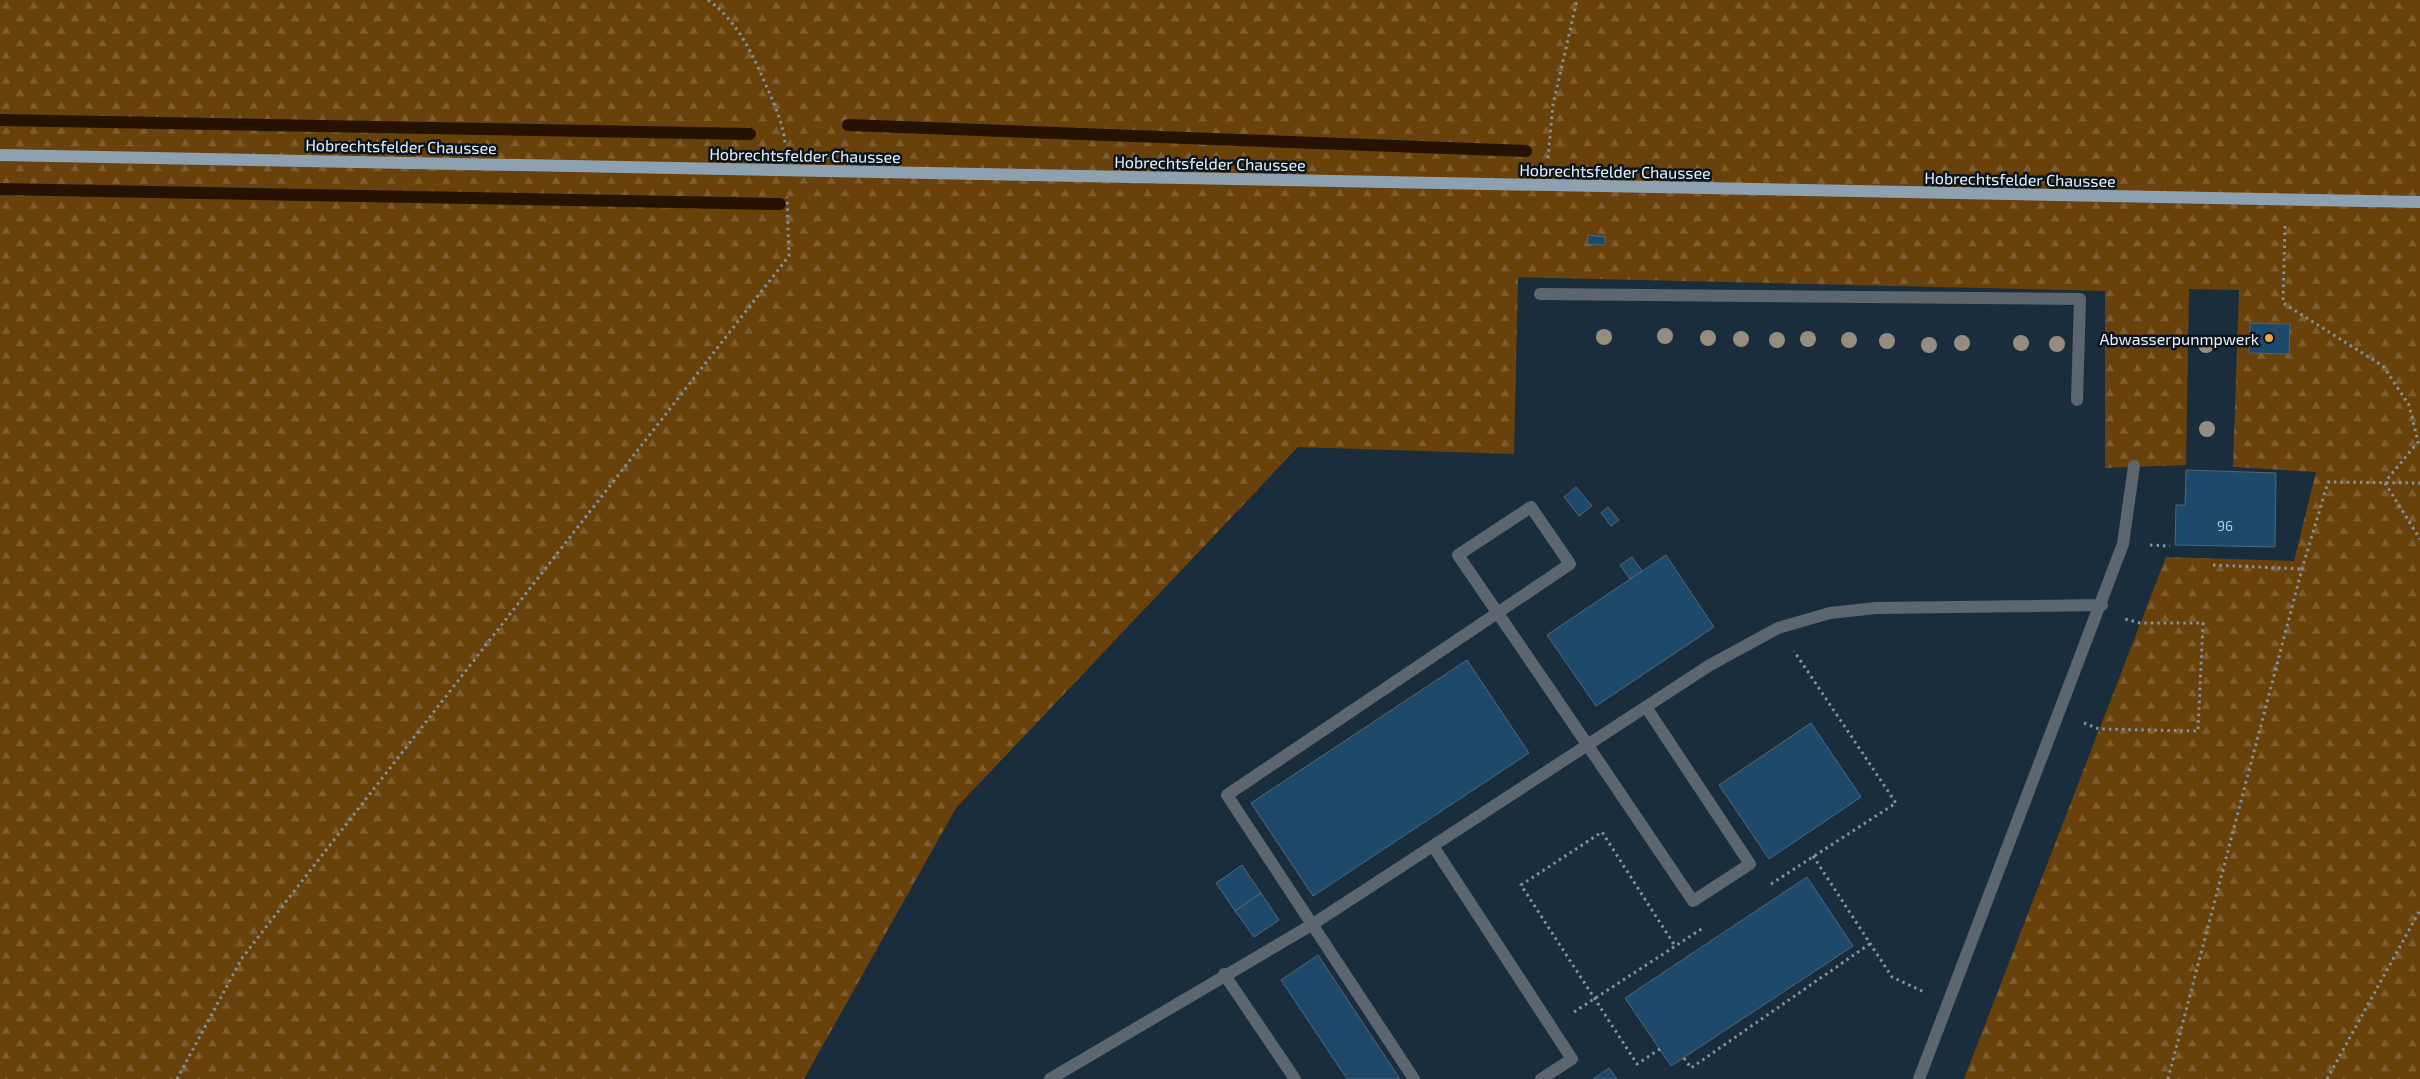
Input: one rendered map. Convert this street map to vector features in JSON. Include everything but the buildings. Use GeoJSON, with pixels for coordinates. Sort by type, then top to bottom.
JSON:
{"type":"FeatureCollection","features":[{"type":"Feature","properties":{"kind":"main road","name":"Hobrechtsfelder Chaussee"},"geometry":{"type":"LineString","coordinates":[[0,154],[2420,202]]}},
{"type":"Feature","properties":{"kind":"lane"},"geometry":{"type":"LineString","coordinates":[[1540,294],[2080,299],[2077,400]]}},
{"type":"Feature","properties":{"kind":"lane"},"geometry":{"type":"LineString","coordinates":[[1920,1079],[2060,715],[2123,544],[2134,466]]}},
{"type":"Feature","properties":{"kind":"lane"},"geometry":{"type":"LineString","coordinates":[[1414,1079],[1227,795],[1498,613],[1570,564],[1531,507],[1458,555],[1498,613],[1588,744],[1694,901],[1750,864],[1646,707]]}},
{"type":"Feature","properties":{"kind":"lane"},"geometry":{"type":"LineString","coordinates":[[1050,1079],[1070,1074],[1224,974],[1313,924],[1710,665],[1778,628],[1830,613],[1876,608],[2100,609]]}},
{"type":"Feature","properties":{"kind":"lane"},"geometry":{"type":"LineString","coordinates":[[1433,846],[1572,1059],[1541,1079]]}},
{"type":"Feature","properties":{"kind":"lane"},"geometry":{"type":"LineString","coordinates":[[1224,974],[1295,1079]]}},
{"type":"Feature","properties":{"kind":"path"},"geometry":{"type":"LineString","coordinates":[[177,1079],[242,958],[789,256],[783,127],[749,47],[722,10],[708,0]]}},
{"type":"Feature","properties":{"kind":"path"},"geometry":{"type":"LineString","coordinates":[[1545,186],[1553,105],[1577,0]]}},
{"type":"Feature","properties":{"kind":"path"},"geometry":{"type":"LineString","coordinates":[[2285,199],[2284,303],[2383,366],[2409,405],[2418,442],[2384,482]]}},
{"type":"Feature","properties":{"kind":"path"},"geometry":{"type":"LineString","coordinates":[[2168,1079],[2302,569],[2328,482],[2420,483]]}},
{"type":"Feature","properties":{"kind":"path"},"geometry":{"type":"LineString","coordinates":[[2384,482],[2420,539]]}},
{"type":"Feature","properties":{"kind":"path"},"geometry":{"type":"LineString","coordinates":[[2213,565],[2302,569]]}},
{"type":"Feature","properties":{"kind":"path"},"geometry":{"type":"LineString","coordinates":[[2060,715],[2099,729],[2198,730],[2203,623],[2140,623],[2100,609]]}},
{"type":"Feature","properties":{"kind":"path"},"geometry":{"type":"LineString","coordinates":[[1660,1049],[1637,1064],[1520,885],[1602,832],[1676,946]]}},
{"type":"Feature","properties":{"kind":"path"},"geometry":{"type":"LineString","coordinates":[[1814,856],[1892,977]]}},
{"type":"Feature","properties":{"kind":"path"},"geometry":{"type":"LineString","coordinates":[[2327,1079],[2420,910]]}},
{"type":"Feature","properties":{"kind":"path"},"geometry":{"type":"LineString","coordinates":[[1684,1058],[1691,1068],[1870,943]]}},
{"type":"Feature","properties":{"kind":"green space"},"geometry":{"type":"Polygon","coordinates":[[[0,0],[2420,0],[2420,1079],[1964,1079],[2166,557],[2294,561],[2316,472],[2233,467],[2239,290],[2189,289],[2186,465],[2105,468],[2105,291],[1518,277],[1514,454],[1298,447],[956,808],[804,1079],[0,1079],[0,0]]]}},
{"type":"Feature","properties":{"kind":"waterway"},"geometry":{"type":"LineString","coordinates":[[0,120],[750,134]]}},
{"type":"Feature","properties":{"kind":"waterway"},"geometry":{"type":"LineString","coordinates":[[848,125],[1526,151]]}},
{"type":"Feature","properties":{"kind":"waterway"},"geometry":{"type":"LineString","coordinates":[[0,189],[780,204]]}},
{"type":"Feature","properties":{"kind":"place","name":"Abwasserpunmpwerk"},"geometry":{"type":"Point","coordinates":[2269,338]}}]}
